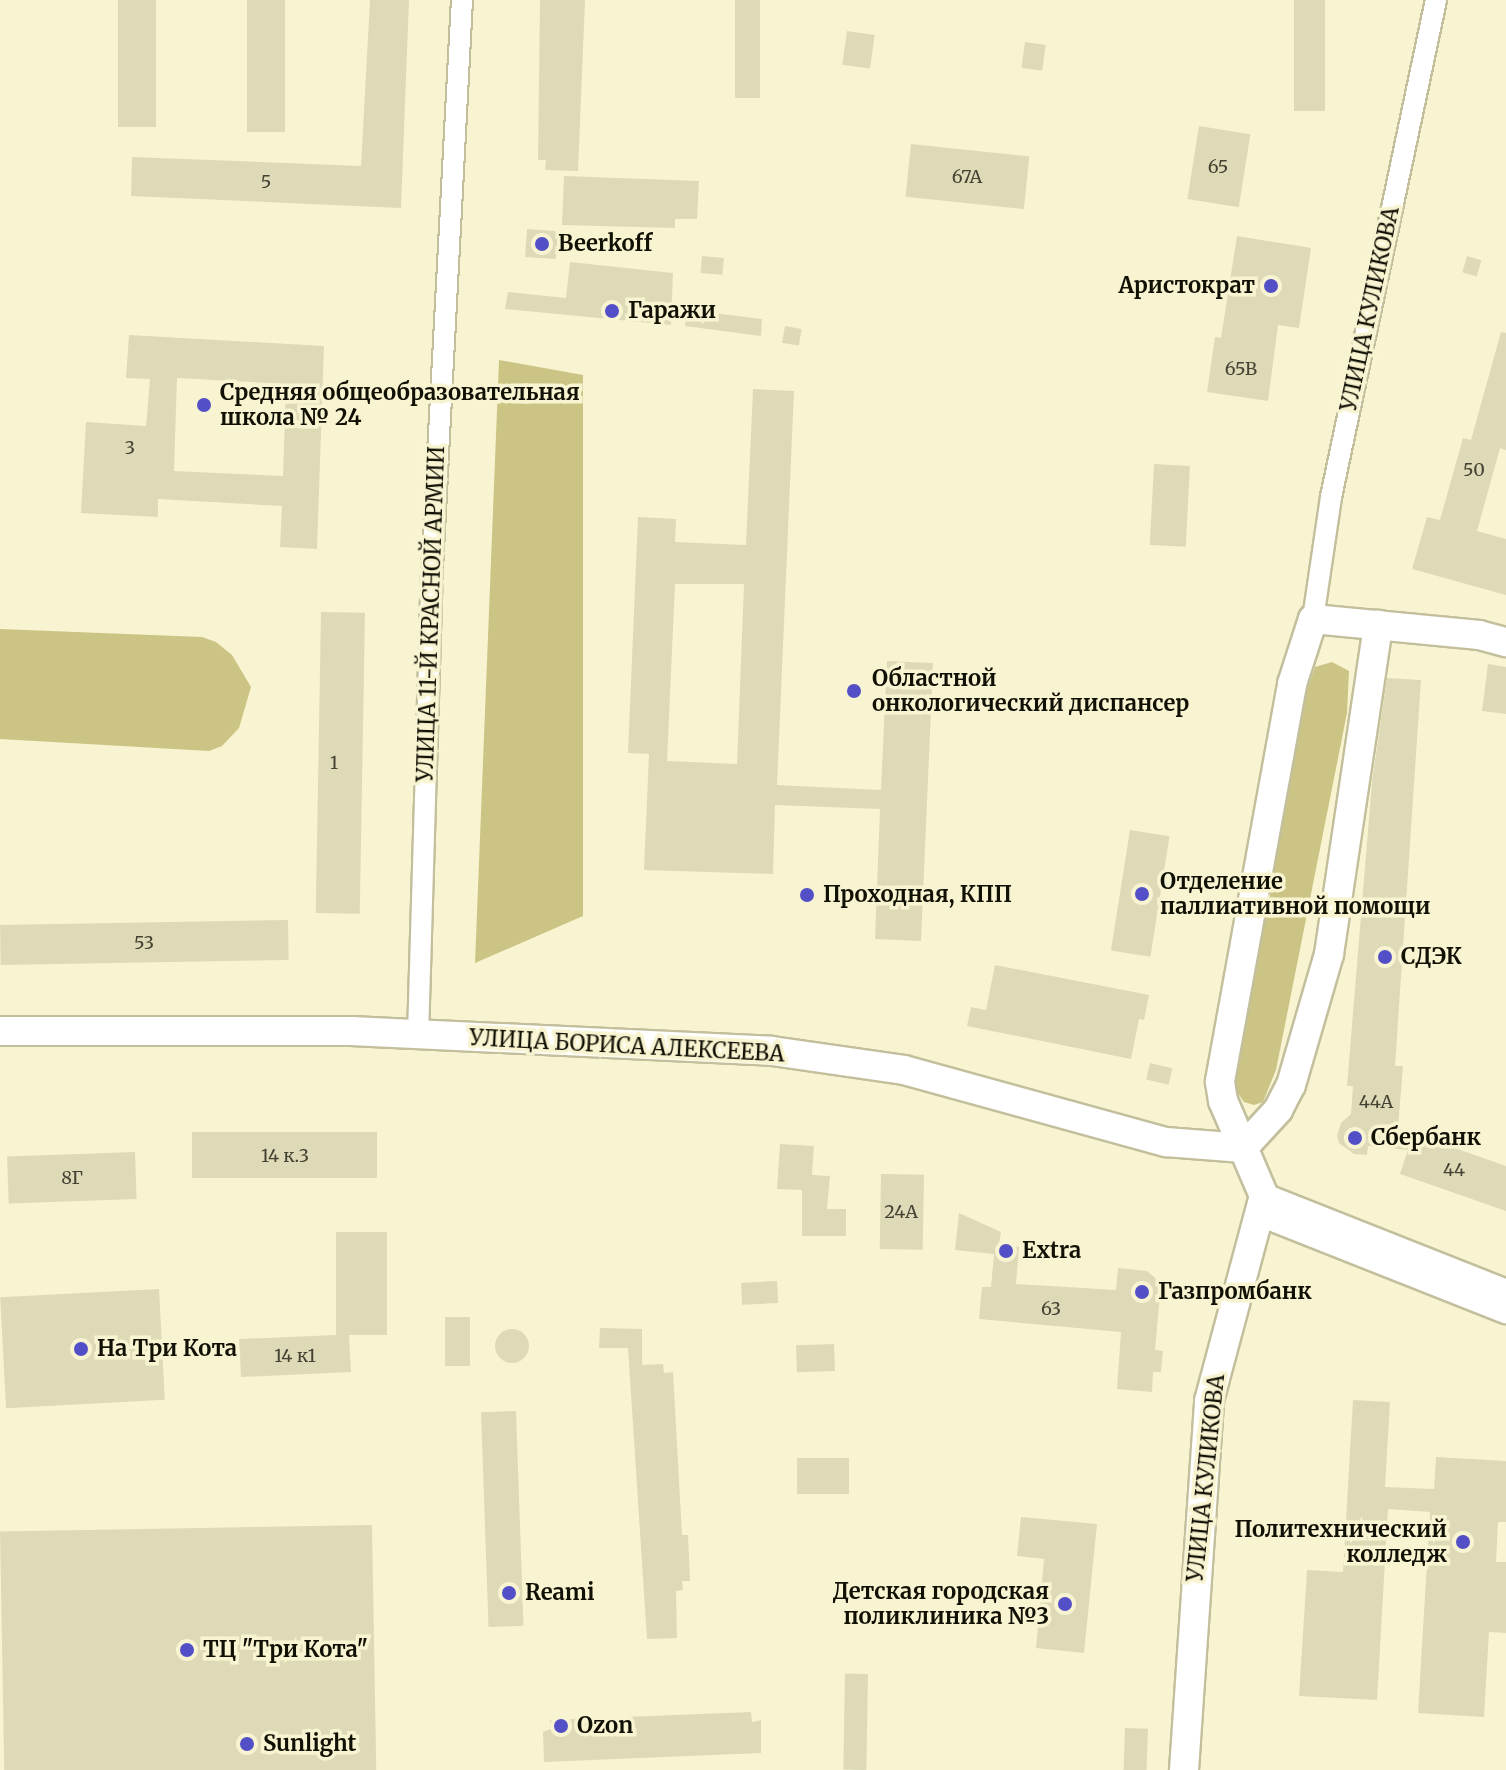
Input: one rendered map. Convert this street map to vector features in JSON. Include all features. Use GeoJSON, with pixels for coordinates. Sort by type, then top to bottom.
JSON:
{"type":"FeatureCollection","features":[{"type":"Feature","properties":{"kind":"main road"},"geometry":{"type":"LineString","coordinates":[[1261,1204],[1243,1148],[1223,1101],[1220,1081],[1292,684],[1313,619],[1479,635],[1506,642]]}},
{"type":"Feature","properties":{"kind":"main road"},"geometry":{"type":"LineString","coordinates":[[1243,1148],[1278,1110],[1291,1085],[1329,954],[1378,625]]}},
{"type":"Feature","properties":{"kind":"main road","name":"УЛИЦА БОРИСА АЛЕКСЕЕВА"},"geometry":{"type":"LineString","coordinates":[[0,1031],[322,1031],[708,1046],[861,1062],[975,1088],[1166,1142],[1243,1148]]}},
{"type":"Feature","properties":{"kind":"main road","name":"УЛИЦА КУЛИКОВА"},"geometry":{"type":"LineString","coordinates":[[1184,1770],[1209,1401],[1261,1204]]}},
{"type":"Feature","properties":{"kind":"street","name":"УЛИЦА 11-Й КРАСНОЙ АРМИИ"},"geometry":{"type":"LineString","coordinates":[[418,1036],[431,587],[462,0]]}},
{"type":"Feature","properties":{"kind":"street","name":"УЛИЦА КУЛИКОВА"},"geometry":{"type":"LineString","coordinates":[[1313,619],[1333,484],[1436,0]]}},
{"type":"Feature","properties":{"kind":"street"},"geometry":{"type":"LineString","coordinates":[[1261,1204],[1447,1278],[1506,1311]]}},
{"type":"Feature","properties":{"kind":"street"},"geometry":{"type":"LineString","coordinates":[[1447,1278],[1506,1292]]}},
{"type":"Feature","properties":{"kind":"shaded area"},"geometry":{"type":"Polygon","coordinates":[[[499,360],[583,375],[583,916],[475,963],[499,360]]]}},
{"type":"Feature","properties":{"kind":"shaded area"},"geometry":{"type":"Polygon","coordinates":[[[0,629],[202,637],[216,642],[232,655],[251,687],[239,728],[222,746],[209,751],[0,739],[0,629]]]}},
{"type":"Feature","properties":{"kind":"shaded area"},"geometry":{"type":"Polygon","coordinates":[[[1332,662],[1349,671],[1347,713],[1276,1070],[1263,1102],[1254,1105],[1244,1102],[1235,1089],[1232,1065],[1302,705],[1315,667],[1332,662]]]}},
{"type":"Feature","properties":{"kind":"building"},"geometry":{"type":"Polygon","coordinates":[[[118,0],[156,0],[156,127],[118,127],[118,0]]]}},
{"type":"Feature","properties":{"kind":"building"},"geometry":{"type":"Polygon","coordinates":[[[247,0],[285,0],[285,132],[247,132],[247,0]]]}},
{"type":"Feature","properties":{"kind":"building"},"geometry":{"type":"Polygon","coordinates":[[[370,0],[409,0],[401,208],[131,196],[132,157],[361,166],[370,0]]]}},
{"type":"Feature","properties":{"kind":"building"},"geometry":{"type":"Polygon","coordinates":[[[540,0],[585,0],[578,171],[545,170],[546,160],[538,160],[540,0]]]}},
{"type":"Feature","properties":{"kind":"building"},"geometry":{"type":"Polygon","coordinates":[[[735,0],[760,0],[760,98],[735,98],[735,0]]]}},
{"type":"Feature","properties":{"kind":"building"},"geometry":{"type":"Polygon","coordinates":[[[1294,0],[1325,0],[1325,111],[1294,111],[1294,0]]]}},
{"type":"Feature","properties":{"kind":"building"},"geometry":{"type":"Polygon","coordinates":[[[847,31],[875,35],[870,69],[842,65],[847,31]]]}},
{"type":"Feature","properties":{"kind":"building"},"geometry":{"type":"Polygon","coordinates":[[[1025,42],[1046,45],[1042,71],[1021,68],[1025,42]]]}},
{"type":"Feature","properties":{"kind":"building"},"geometry":{"type":"Polygon","coordinates":[[[1199,126],[1250,134],[1239,207],[1187,199],[1199,126]]]}},
{"type":"Feature","properties":{"kind":"building"},"geometry":{"type":"Polygon","coordinates":[[[911,144],[1029,156],[1024,209],[905,197],[911,144]]]}},
{"type":"Feature","properties":{"kind":"building"},"geometry":{"type":"Polygon","coordinates":[[[564,176],[699,181],[697,219],[675,219],[675,228],[562,225],[564,176]]]}},
{"type":"Feature","properties":{"kind":"building","name":"Beerkoff"},"geometry":{"type":"Polygon","coordinates":[[[527,229],[558,231],[556,259],[525,257],[527,229]]]}},
{"type":"Feature","properties":{"kind":"building"},"geometry":{"type":"Polygon","coordinates":[[[1237,236],[1311,248],[1299,328],[1278,325],[1268,401],[1207,392],[1215,337],[1221,338],[1237,236]]]}},
{"type":"Feature","properties":{"kind":"building"},"geometry":{"type":"Polygon","coordinates":[[[702,256],[724,258],[722,275],[701,273],[702,256]]]}},
{"type":"Feature","properties":{"kind":"building"},"geometry":{"type":"Polygon","coordinates":[[[1467,256],[1481,260],[1477,276],[1462,272],[1467,256]]]}},
{"type":"Feature","properties":{"kind":"building"},"geometry":{"type":"Polygon","coordinates":[[[570,262],[673,273],[671,325],[505,309],[508,292],[566,298],[570,262]]]}},
{"type":"Feature","properties":{"kind":"building"},"geometry":{"type":"Polygon","coordinates":[[[686,312],[762,319],[761,336],[685,326],[686,312]]]}},
{"type":"Feature","properties":{"kind":"building"},"geometry":{"type":"Polygon","coordinates":[[[785,326],[802,329],[799,346],[782,343],[785,326]]]}},
{"type":"Feature","properties":{"kind":"building"},"geometry":{"type":"Polygon","coordinates":[[[1501,332],[1506,333],[1506,450],[1500,448],[1477,531],[1506,539],[1506,595],[1412,569],[1427,517],[1440,520],[1463,438],[1471,440],[1501,332]]]}},
{"type":"Feature","properties":{"kind":"building"},"geometry":{"type":"Polygon","coordinates":[[[129,335],[324,346],[317,549],[280,547],[282,506],[158,499],[158,517],[81,513],[86,422],[146,426],[150,379],[126,378],[129,335]],[[177,378],[174,471],[283,476],[286,384],[177,378]]]}},
{"type":"Feature","properties":{"kind":"building"},"geometry":{"type":"Polygon","coordinates":[[[753,389],[794,391],[777,785],[881,790],[887,661],[933,663],[921,941],[875,939],[880,809],[775,805],[773,874],[644,870],[649,754],[628,753],[638,517],[676,519],[675,542],[746,545],[753,389]],[[675,584],[667,761],[737,764],[744,584],[675,584]]]}},
{"type":"Feature","properties":{"kind":"building"},"geometry":{"type":"Polygon","coordinates":[[[1154,464],[1190,466],[1186,547],[1150,545],[1154,464]]]}},
{"type":"Feature","properties":{"kind":"building"},"geometry":{"type":"Polygon","coordinates":[[[321,612],[365,613],[360,914],[316,913],[321,612]]]}},
{"type":"Feature","properties":{"kind":"building"},"geometry":{"type":"Polygon","coordinates":[[[1488,664],[1506,667],[1506,714],[1482,711],[1488,664]]]}},
{"type":"Feature","properties":{"kind":"building"},"geometry":{"type":"Polygon","coordinates":[[[1387,678],[1421,680],[1395,1066],[1403,1066],[1398,1128],[1506,1166],[1506,1211],[1400,1174],[1408,1150],[1368,1146],[1367,1155],[1354,1154],[1339,1143],[1337,1136],[1341,1123],[1351,1114],[1353,1086],[1347,1086],[1372,782],[1387,678]]]}},
{"type":"Feature","properties":{"kind":"building","name":"Отделение паллиативной помощи"},"geometry":{"type":"Polygon","coordinates":[[[1130,830],[1170,836],[1150,957],[1111,950],[1130,830]]]}},
{"type":"Feature","properties":{"kind":"building"},"geometry":{"type":"Polygon","coordinates":[[[288,920],[289,960],[1,965],[0,925],[288,920]]]}},
{"type":"Feature","properties":{"kind":"building"},"geometry":{"type":"Polygon","coordinates":[[[995,965],[1149,995],[1144,1020],[1139,1019],[1131,1059],[967,1026],[971,1007],[986,1010],[995,965]]]}},
{"type":"Feature","properties":{"kind":"building"},"geometry":{"type":"Polygon","coordinates":[[[1150,1063],[1172,1068],[1169,1085],[1146,1080],[1150,1063]]]}},
{"type":"Feature","properties":{"kind":"building"},"geometry":{"type":"Polygon","coordinates":[[[192,1132],[377,1132],[377,1178],[192,1178],[192,1132]]]}},
{"type":"Feature","properties":{"kind":"building"},"geometry":{"type":"Polygon","coordinates":[[[780,1144],[814,1146],[812,1175],[830,1176],[827,1209],[846,1209],[846,1236],[802,1236],[802,1190],[777,1189],[780,1144]]]}},
{"type":"Feature","properties":{"kind":"building"},"geometry":{"type":"Polygon","coordinates":[[[135,1152],[137,1199],[9,1203],[7,1156],[135,1152]]]}},
{"type":"Feature","properties":{"kind":"building"},"geometry":{"type":"Polygon","coordinates":[[[881,1174],[924,1175],[923,1250],[880,1249],[881,1174]]]}},
{"type":"Feature","properties":{"kind":"building"},"geometry":{"type":"Polygon","coordinates":[[[959,1213],[1001,1232],[999,1244],[1019,1247],[1016,1284],[1116,1290],[1118,1268],[1147,1271],[1161,1283],[1155,1350],[1163,1351],[1161,1372],[1153,1372],[1152,1392],[1117,1389],[1121,1332],[979,1319],[982,1287],[991,1287],[994,1254],[955,1250],[959,1213]]]}},
{"type":"Feature","properties":{"kind":"building"},"geometry":{"type":"Polygon","coordinates":[[[336,1232],[387,1232],[387,1335],[349,1335],[351,1372],[241,1377],[239,1339],[336,1335],[336,1232]]]}},
{"type":"Feature","properties":{"kind":"building"},"geometry":{"type":"Polygon","coordinates":[[[777,1281],[778,1303],[742,1305],[741,1283],[777,1281]]]}},
{"type":"Feature","properties":{"kind":"building","name":"На Три Кота"},"geometry":{"type":"Polygon","coordinates":[[[159,1289],[165,1400],[6,1408],[0,1297],[159,1289]]]}},
{"type":"Feature","properties":{"kind":"building"},"geometry":{"type":"Polygon","coordinates":[[[445,1317],[470,1317],[470,1366],[445,1366],[445,1317]]]}},
{"type":"Feature","properties":{"kind":"building"},"geometry":{"type":"Polygon","coordinates":[[[600,1328],[642,1329],[642,1365],[663,1364],[664,1373],[673,1372],[682,1535],[688,1535],[690,1581],[682,1581],[683,1590],[676,1591],[677,1638],[647,1639],[628,1348],[599,1348],[600,1328]]]}},
{"type":"Feature","properties":{"kind":"building"},"geometry":{"type":"Polygon","coordinates":[[[512,1329],[524,1334],[529,1346],[524,1358],[512,1363],[500,1358],[495,1346],[500,1334],[512,1329]]]}},
{"type":"Feature","properties":{"kind":"building"},"geometry":{"type":"Polygon","coordinates":[[[834,1344],[835,1371],[797,1372],[796,1345],[834,1344]]]}},
{"type":"Feature","properties":{"kind":"building","name":"Политехнический колледж"},"geometry":{"type":"Polygon","coordinates":[[[1353,1400],[1390,1402],[1385,1487],[1434,1489],[1436,1457],[1506,1461],[1506,1522],[1498,1522],[1496,1562],[1506,1562],[1506,1633],[1489,1632],[1484,1717],[1418,1713],[1430,1512],[1388,1509],[1377,1700],[1299,1696],[1307,1570],[1343,1572],[1353,1400]]]}},
{"type":"Feature","properties":{"kind":"building"},"geometry":{"type":"Polygon","coordinates":[[[516,1411],[524,1626],[489,1627],[481,1412],[516,1411]]]}},
{"type":"Feature","properties":{"kind":"building"},"geometry":{"type":"Polygon","coordinates":[[[797,1458],[849,1458],[849,1494],[797,1494],[797,1458]]]}},
{"type":"Feature","properties":{"kind":"building","name":"Детская городская поликлиника №3"},"geometry":{"type":"Polygon","coordinates":[[[1021,1517],[1097,1524],[1084,1653],[1036,1648],[1044,1559],[1017,1556],[1021,1517]]]}},
{"type":"Feature","properties":{"kind":"building","name":"ТЦ \"Три Кота\""},"geometry":{"type":"Polygon","coordinates":[[[372,1525],[376,1770],[4,1770],[0,1531],[372,1525]]]}},
{"type":"Feature","properties":{"kind":"building"},"geometry":{"type":"Polygon","coordinates":[[[845,1674],[868,1674],[866,1770],[843,1770],[845,1674]]]}},
{"type":"Feature","properties":{"kind":"building"},"geometry":{"type":"Polygon","coordinates":[[[751,1712],[752,1722],[761,1720],[761,1753],[544,1762],[543,1732],[550,1729],[550,1720],[751,1712]]]}},
{"type":"Feature","properties":{"kind":"building"},"geometry":{"type":"Polygon","coordinates":[[[1125,1728],[1148,1729],[1147,1770],[1124,1770],[1125,1728]]]}},
{"type":"Feature","properties":{"kind":"place","name":"Beerkoff"},"geometry":{"type":"Point","coordinates":[542,244]}},
{"type":"Feature","properties":{"kind":"place","name":"Аристократ"},"geometry":{"type":"Point","coordinates":[1271,286]}},
{"type":"Feature","properties":{"kind":"place","name":"Гаражи"},"geometry":{"type":"Point","coordinates":[612,311]}},
{"type":"Feature","properties":{"kind":"place","name":"Средняя общеобразовательная школа № 24"},"geometry":{"type":"Point","coordinates":[204,405]}},
{"type":"Feature","properties":{"kind":"place","name":"Областной онкологический диспансер"},"geometry":{"type":"Point","coordinates":[854,691]}},
{"type":"Feature","properties":{"kind":"place","name":"Отделение паллиативной помощи"},"geometry":{"type":"Point","coordinates":[1142,894]}},
{"type":"Feature","properties":{"kind":"place","name":"Проходная, КПП"},"geometry":{"type":"Point","coordinates":[807,895]}},
{"type":"Feature","properties":{"kind":"place","name":"СДЭК"},"geometry":{"type":"Point","coordinates":[1385,957]}},
{"type":"Feature","properties":{"kind":"place","name":"Сбербанк"},"geometry":{"type":"Point","coordinates":[1355,1138]}},
{"type":"Feature","properties":{"kind":"place","name":"Extra"},"geometry":{"type":"Point","coordinates":[1006,1251]}},
{"type":"Feature","properties":{"kind":"place","name":"Газпромбанк"},"geometry":{"type":"Point","coordinates":[1142,1292]}},
{"type":"Feature","properties":{"kind":"place","name":"На Три Кота"},"geometry":{"type":"Point","coordinates":[81,1349]}},
{"type":"Feature","properties":{"kind":"place","name":"Политехнический колледж"},"geometry":{"type":"Point","coordinates":[1463,1542]}},
{"type":"Feature","properties":{"kind":"place","name":"Reami"},"geometry":{"type":"Point","coordinates":[509,1593]}},
{"type":"Feature","properties":{"kind":"place","name":"Детская городская поликлиника №3"},"geometry":{"type":"Point","coordinates":[1065,1604]}},
{"type":"Feature","properties":{"kind":"place","name":"ТЦ \"Три Кота\""},"geometry":{"type":"Point","coordinates":[187,1650]}},
{"type":"Feature","properties":{"kind":"place","name":"Ozon"},"geometry":{"type":"Point","coordinates":[561,1726]}},
{"type":"Feature","properties":{"kind":"place","name":"Sunlight"},"geometry":{"type":"Point","coordinates":[247,1744]}}]}
